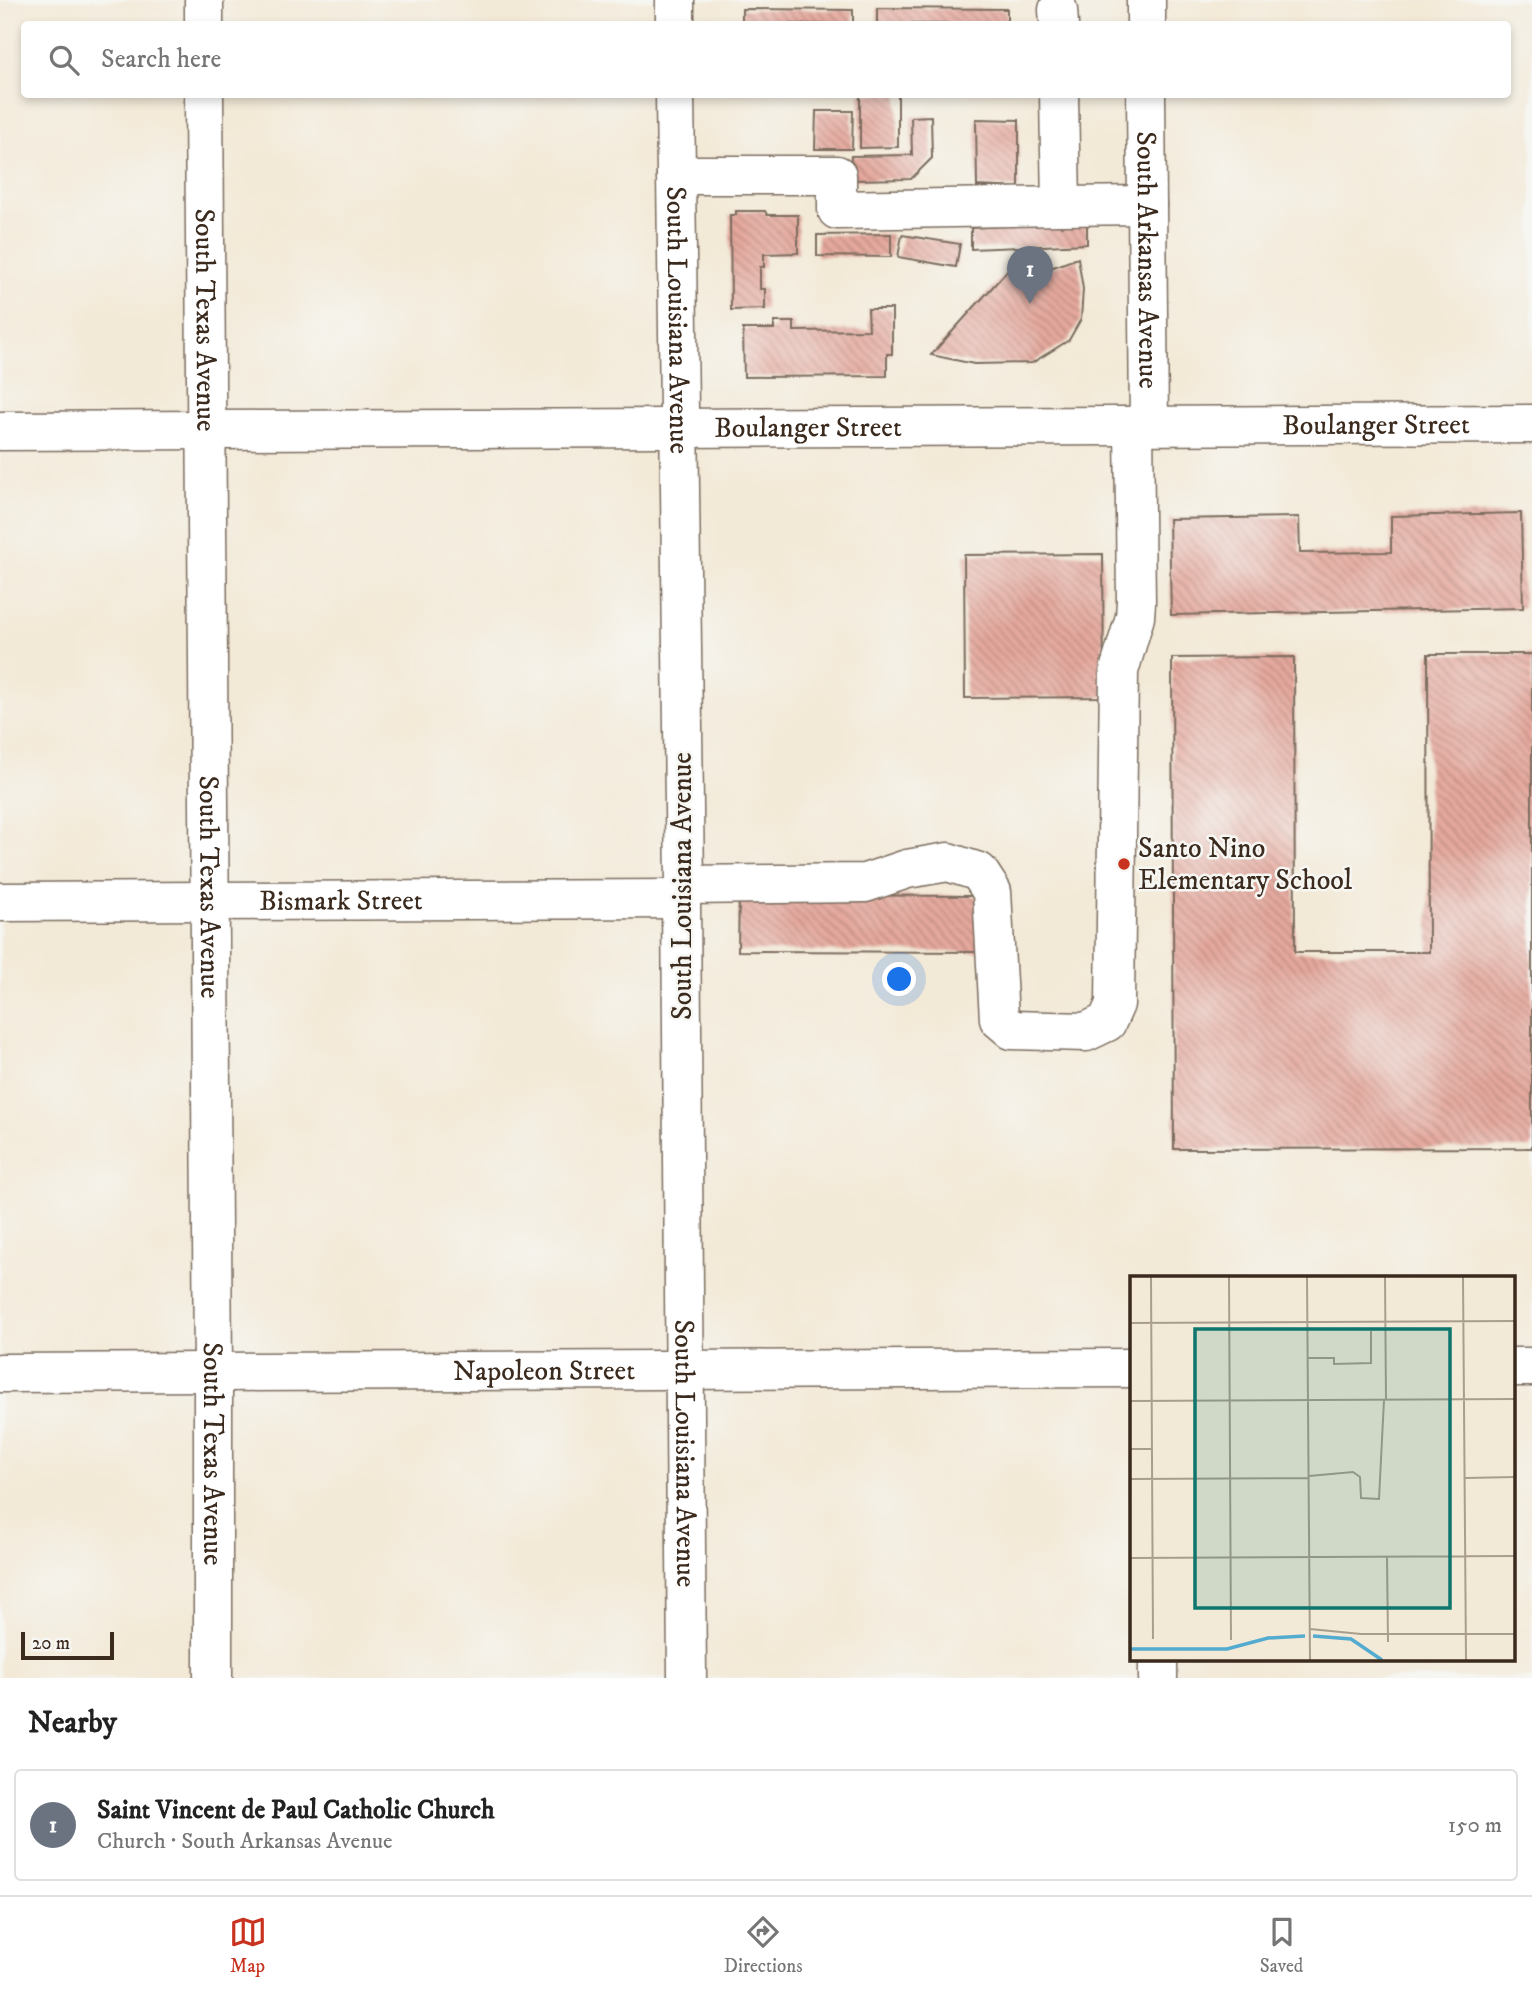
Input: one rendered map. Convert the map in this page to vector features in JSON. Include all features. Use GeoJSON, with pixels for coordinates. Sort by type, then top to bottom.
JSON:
{"type":"FeatureCollection","features":[{"type":"Feature","properties":{"kind":"street"},"geometry":{"type":"LineString","coordinates":[[204,0],[204,21]]}},
{"type":"Feature","properties":{"kind":"street"},"geometry":{"type":"LineString","coordinates":[[675,0],[675,21]]}},
{"type":"Feature","properties":{"kind":"street"},"geometry":{"type":"LineString","coordinates":[[1146,0],[1146,21]]}},
{"type":"Feature","properties":{"kind":"street","name":"South Texas Avenue"},"geometry":{"type":"LineString","coordinates":[[204,98],[213,1678]]}},
{"type":"Feature","properties":{"kind":"street","name":"South Louisiana Avenue"},"geometry":{"type":"LineString","coordinates":[[675,98],[687,1678]]}},
{"type":"Feature","properties":{"kind":"street"},"geometry":{"type":"LineString","coordinates":[[1059,98],[1061,206]]}},
{"type":"Feature","properties":{"kind":"street","name":"South Arkansas Avenue"},"geometry":{"type":"LineString","coordinates":[[683,892],[864,883],[907,869],[948,862],[979,873],[992,891],[999,1019],[1012,1030],[1086,1032],[1107,1021],[1115,1003],[1119,671],[1135,617],[1136,602],[1147,205],[1146,98]]}},
{"type":"Feature","properties":{"kind":"street"},"geometry":{"type":"LineString","coordinates":[[676,175],[837,175],[837,210],[1147,205]]}},
{"type":"Feature","properties":{"kind":"street","name":"Boulanger Street"},"geometry":{"type":"LineString","coordinates":[[0,431],[1532,424]]}},
{"type":"Feature","properties":{"kind":"street","name":"Bismark Street"},"geometry":{"type":"LineString","coordinates":[[0,902],[683,892]]}},
{"type":"Feature","properties":{"kind":"street"},"geometry":{"type":"LineString","coordinates":[[1514,1367],[1532,1367]]}},
{"type":"Feature","properties":{"kind":"street","name":"Napoleon Street"},"geometry":{"type":"LineString","coordinates":[[0,1373],[1130,1368]]}},
{"type":"Feature","properties":{"kind":"street"},"geometry":{"type":"LineString","coordinates":[[1158,1660],[1158,1678]]}},
{"type":"Feature","properties":{"kind":"building"},"geometry":{"type":"Polygon","coordinates":[[[877,8],[1007,9],[1007,21],[877,21],[877,8]]]}},
{"type":"Feature","properties":{"kind":"building"},"geometry":{"type":"Polygon","coordinates":[[[742,9],[853,10],[853,21],[742,21],[742,9]]]}},
{"type":"Feature","properties":{"kind":"building"},"geometry":{"type":"Polygon","coordinates":[[[860,98],[898,98],[898,147],[860,148],[860,98]]]}},
{"type":"Feature","properties":{"kind":"building"},"geometry":{"type":"Polygon","coordinates":[[[816,111],[853,111],[852,149],[815,149],[816,111]]]}},
{"type":"Feature","properties":{"kind":"building"},"geometry":{"type":"Polygon","coordinates":[[[931,116],[932,158],[911,179],[850,180],[851,156],[912,155],[911,117],[931,116]]]}},
{"type":"Feature","properties":{"kind":"building"},"geometry":{"type":"Polygon","coordinates":[[[976,119],[1019,120],[1019,188],[977,186],[976,119]]]}},
{"type":"Feature","properties":{"kind":"building"},"geometry":{"type":"Polygon","coordinates":[[[736,211],[798,215],[798,253],[764,254],[764,267],[760,267],[760,289],[765,289],[765,309],[731,310],[730,215],[736,215],[736,211]]]}},
{"type":"Feature","properties":{"kind":"building"},"geometry":{"type":"Polygon","coordinates":[[[1087,221],[1087,244],[971,249],[971,228],[1087,221]]]}},
{"type":"Feature","properties":{"kind":"building"},"geometry":{"type":"Polygon","coordinates":[[[891,234],[891,257],[817,256],[817,235],[891,234]]]}},
{"type":"Feature","properties":{"kind":"building"},"geometry":{"type":"Polygon","coordinates":[[[902,235],[960,244],[956,267],[898,257],[902,235]]]}},
{"type":"Feature","properties":{"kind":"building"},"geometry":{"type":"Polygon","coordinates":[[[1078,258],[1083,289],[1081,319],[1069,340],[1032,363],[974,364],[931,355],[1007,271],[1017,280],[1078,258]]]}},
{"type":"Feature","properties":{"kind":"building"},"geometry":{"type":"Polygon","coordinates":[[[868,309],[892,309],[892,354],[887,354],[887,376],[744,377],[743,329],[774,329],[774,322],[794,322],[794,331],[869,330],[868,309]]]}},
{"type":"Feature","properties":{"kind":"building"},"geometry":{"type":"Polygon","coordinates":[[[1521,513],[1523,608],[1171,615],[1169,519],[1299,517],[1300,553],[1391,552],[1391,516],[1521,513]]]}},
{"type":"Feature","properties":{"kind":"building"},"geometry":{"type":"Polygon","coordinates":[[[1103,554],[1104,697],[965,698],[964,555],[1103,554]]]}},
{"type":"Feature","properties":{"kind":"building"},"geometry":{"type":"Polygon","coordinates":[[[1428,654],[1532,654],[1532,1148],[1174,1149],[1172,658],[1294,657],[1295,952],[1429,952],[1428,654]]]}},
{"type":"Feature","properties":{"kind":"building"},"geometry":{"type":"Polygon","coordinates":[[[739,895],[982,896],[981,952],[738,951],[739,895]]]}},
{"type":"Feature","properties":{"kind":"place","name":"Saint Vincent de Paul Catholic Church"},"geometry":{"type":"Point","coordinates":[1030,304]}},
{"type":"Feature","properties":{"kind":"place","name":"Santo Nino Elementary School"},"geometry":{"type":"Point","coordinates":[1124,864]}}]}
